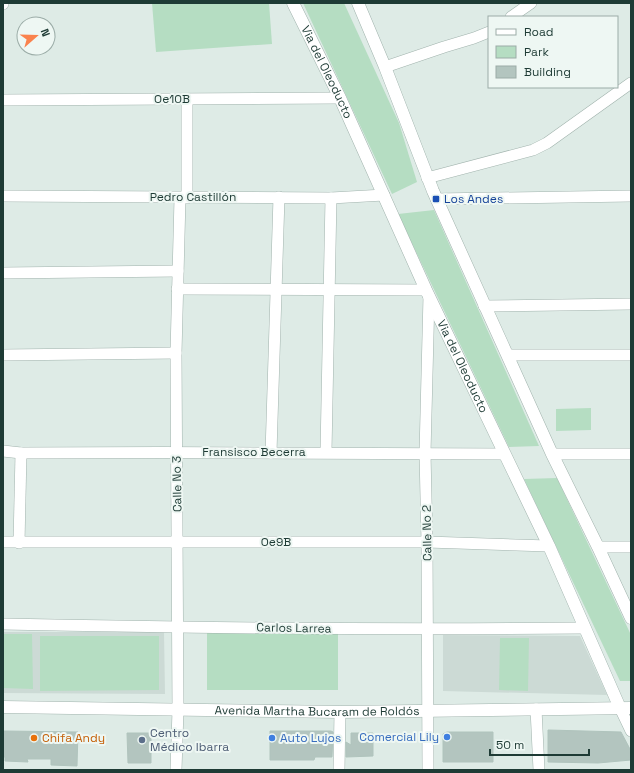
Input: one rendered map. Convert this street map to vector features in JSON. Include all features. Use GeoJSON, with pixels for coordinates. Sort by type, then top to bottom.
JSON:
{"type":"FeatureCollection","features":[{"type":"Feature","properties":{"kind":"street","name":"Via del Oleoducto"},"geometry":{"type":"LineString","coordinates":[[293,3],[340,98],[427,293],[549,546],[584,628],[626,708],[631,731]]}},
{"type":"Feature","properties":{"kind":"street"},"geometry":{"type":"LineString","coordinates":[[358,3],[385,67],[436,199],[552,454],[631,618]]}},
{"type":"Feature","properties":{"kind":"street"},"geometry":{"type":"LineString","coordinates":[[512,16],[531,3]]}},
{"type":"Feature","properties":{"kind":"street"},"geometry":{"type":"LineString","coordinates":[[385,67],[488,32]]}},
{"type":"Feature","properties":{"kind":"street"},"geometry":{"type":"LineString","coordinates":[[428,178],[533,150],[547,143],[631,83]]}},
{"type":"Feature","properties":{"kind":"street","name":"Oe10B"},"geometry":{"type":"LineString","coordinates":[[3,100],[340,98]]}},
{"type":"Feature","properties":{"kind":"street","name":"Calle No 3"},"geometry":{"type":"LineString","coordinates":[[176,770],[178,710],[176,628],[177,289],[183,198],[187,99]]}},
{"type":"Feature","properties":{"kind":"street","name":"Pedro Castillón"},"geometry":{"type":"LineString","coordinates":[[3,196],[330,198],[384,195]]}},
{"type":"Feature","properties":{"kind":"street"},"geometry":{"type":"LineString","coordinates":[[436,199],[631,196]]}},
{"type":"Feature","properties":{"kind":"street"},"geometry":{"type":"LineString","coordinates":[[271,453],[279,197]]}},
{"type":"Feature","properties":{"kind":"street"},"geometry":{"type":"LineString","coordinates":[[326,452],[330,198]]}},
{"type":"Feature","properties":{"kind":"street"},"geometry":{"type":"LineString","coordinates":[[3,273],[178,271]]}},
{"type":"Feature","properties":{"kind":"street"},"geometry":{"type":"LineString","coordinates":[[177,289],[329,289],[427,293]]}},
{"type":"Feature","properties":{"kind":"street","name":"Calle No 2"},"geometry":{"type":"LineString","coordinates":[[427,293],[425,453],[428,630],[428,770]]}},
{"type":"Feature","properties":{"kind":"street"},"geometry":{"type":"LineString","coordinates":[[484,306],[631,304]]}},
{"type":"Feature","properties":{"kind":"street"},"geometry":{"type":"LineString","coordinates":[[3,355],[176,353]]}},
{"type":"Feature","properties":{"kind":"street"},"geometry":{"type":"LineString","coordinates":[[508,355],[631,355]]}},
{"type":"Feature","properties":{"kind":"street","name":"Fransisco Becerra"},"geometry":{"type":"LineString","coordinates":[[3,451],[21,453],[326,452],[504,454]]}},
{"type":"Feature","properties":{"kind":"street"},"geometry":{"type":"LineString","coordinates":[[19,543],[21,453]]}},
{"type":"Feature","properties":{"kind":"street"},"geometry":{"type":"LineString","coordinates":[[552,454],[631,454]]}},
{"type":"Feature","properties":{"kind":"street","name":"Oe9B"},"geometry":{"type":"LineString","coordinates":[[3,542],[427,542],[549,546]]}},
{"type":"Feature","properties":{"kind":"street"},"geometry":{"type":"LineString","coordinates":[[598,547],[631,547]]}},
{"type":"Feature","properties":{"kind":"street","name":"Carlos Larrea"},"geometry":{"type":"LineString","coordinates":[[3,624],[176,628],[428,630],[584,628]]}},
{"type":"Feature","properties":{"kind":"street","name":"Avenida Martha Bucaram de Roldós"},"geometry":{"type":"LineString","coordinates":[[3,706],[340,712],[428,712],[626,708]]}},
{"type":"Feature","properties":{"kind":"street"},"geometry":{"type":"LineString","coordinates":[[536,709],[539,770]]}},
{"type":"Feature","properties":{"kind":"street"},"geometry":{"type":"LineString","coordinates":[[339,770],[340,712]]}},
{"type":"Feature","properties":{"kind":"shaded area"},"geometry":{"type":"Polygon","coordinates":[[[3,632],[164,632],[165,694],[3,693],[3,632]]]}},
{"type":"Feature","properties":{"kind":"shaded area"},"geometry":{"type":"Polygon","coordinates":[[[443,635],[580,636],[607,695],[443,691],[443,635]]]}},
{"type":"Feature","properties":{"kind":"green space"},"geometry":{"type":"Polygon","coordinates":[[[152,3],[269,3],[272,44],[156,52],[152,3]]]}},
{"type":"Feature","properties":{"kind":"green space"},"geometry":{"type":"Polygon","coordinates":[[[303,3],[344,3],[399,123],[417,182],[392,194],[303,3]]]}},
{"type":"Feature","properties":{"kind":"green space"},"geometry":{"type":"Polygon","coordinates":[[[434,210],[539,446],[509,447],[398,214],[434,210]]]}},
{"type":"Feature","properties":{"kind":"green space"},"geometry":{"type":"Polygon","coordinates":[[[591,408],[591,430],[556,431],[556,409],[591,408]]]}},
{"type":"Feature","properties":{"kind":"green space"},"geometry":{"type":"Polygon","coordinates":[[[557,478],[631,635],[631,681],[620,681],[524,479],[557,478]]]}},
{"type":"Feature","properties":{"kind":"green space"},"geometry":{"type":"Polygon","coordinates":[[[207,633],[338,633],[338,690],[207,690],[207,633]]]}},
{"type":"Feature","properties":{"kind":"green space"},"geometry":{"type":"Polygon","coordinates":[[[3,634],[32,634],[33,689],[3,688],[3,634]]]}},
{"type":"Feature","properties":{"kind":"green space"},"geometry":{"type":"Polygon","coordinates":[[[40,636],[159,636],[159,690],[40,691],[40,636]]]}},
{"type":"Feature","properties":{"kind":"green space"},"geometry":{"type":"Polygon","coordinates":[[[500,638],[529,638],[528,691],[499,690],[500,638]]]}},
{"type":"Feature","properties":{"kind":"building"},"geometry":{"type":"Polygon","coordinates":[[[548,730],[621,732],[631,751],[631,760],[598,763],[548,762],[548,730]]]}},
{"type":"Feature","properties":{"kind":"building"},"geometry":{"type":"Polygon","coordinates":[[[3,731],[78,732],[77,766],[51,765],[51,759],[27,759],[28,762],[5,761],[5,757],[3,757],[3,731]]]}},
{"type":"Feature","properties":{"kind":"building"},"geometry":{"type":"Polygon","coordinates":[[[270,731],[331,731],[333,732],[332,757],[315,757],[314,760],[270,760],[270,731]]]}},
{"type":"Feature","properties":{"kind":"building"},"geometry":{"type":"Polygon","coordinates":[[[447,732],[493,732],[493,762],[443,762],[443,734],[447,732]]]}},
{"type":"Feature","properties":{"kind":"building"},"geometry":{"type":"Polygon","coordinates":[[[127,733],[151,733],[151,763],[128,763],[127,733]]]}},
{"type":"Feature","properties":{"kind":"building"},"geometry":{"type":"Polygon","coordinates":[[[351,733],[373,733],[373,756],[346,757],[346,742],[351,745],[351,733]]]}},
{"type":"Feature","properties":{"kind":"place","name":"Los Andes"},"geometry":{"type":"Point","coordinates":[436,199]}},
{"type":"Feature","properties":{"kind":"place","name":"Comercial Lily"},"geometry":{"type":"Point","coordinates":[447,737]}},
{"type":"Feature","properties":{"kind":"place","name":"Chifa Andy"},"geometry":{"type":"Point","coordinates":[34,738]}},
{"type":"Feature","properties":{"kind":"place","name":"Auto Lujos"},"geometry":{"type":"Point","coordinates":[272,738]}},
{"type":"Feature","properties":{"kind":"place","name":"Centro Médico Ibarra"},"geometry":{"type":"Point","coordinates":[142,740]}}]}
